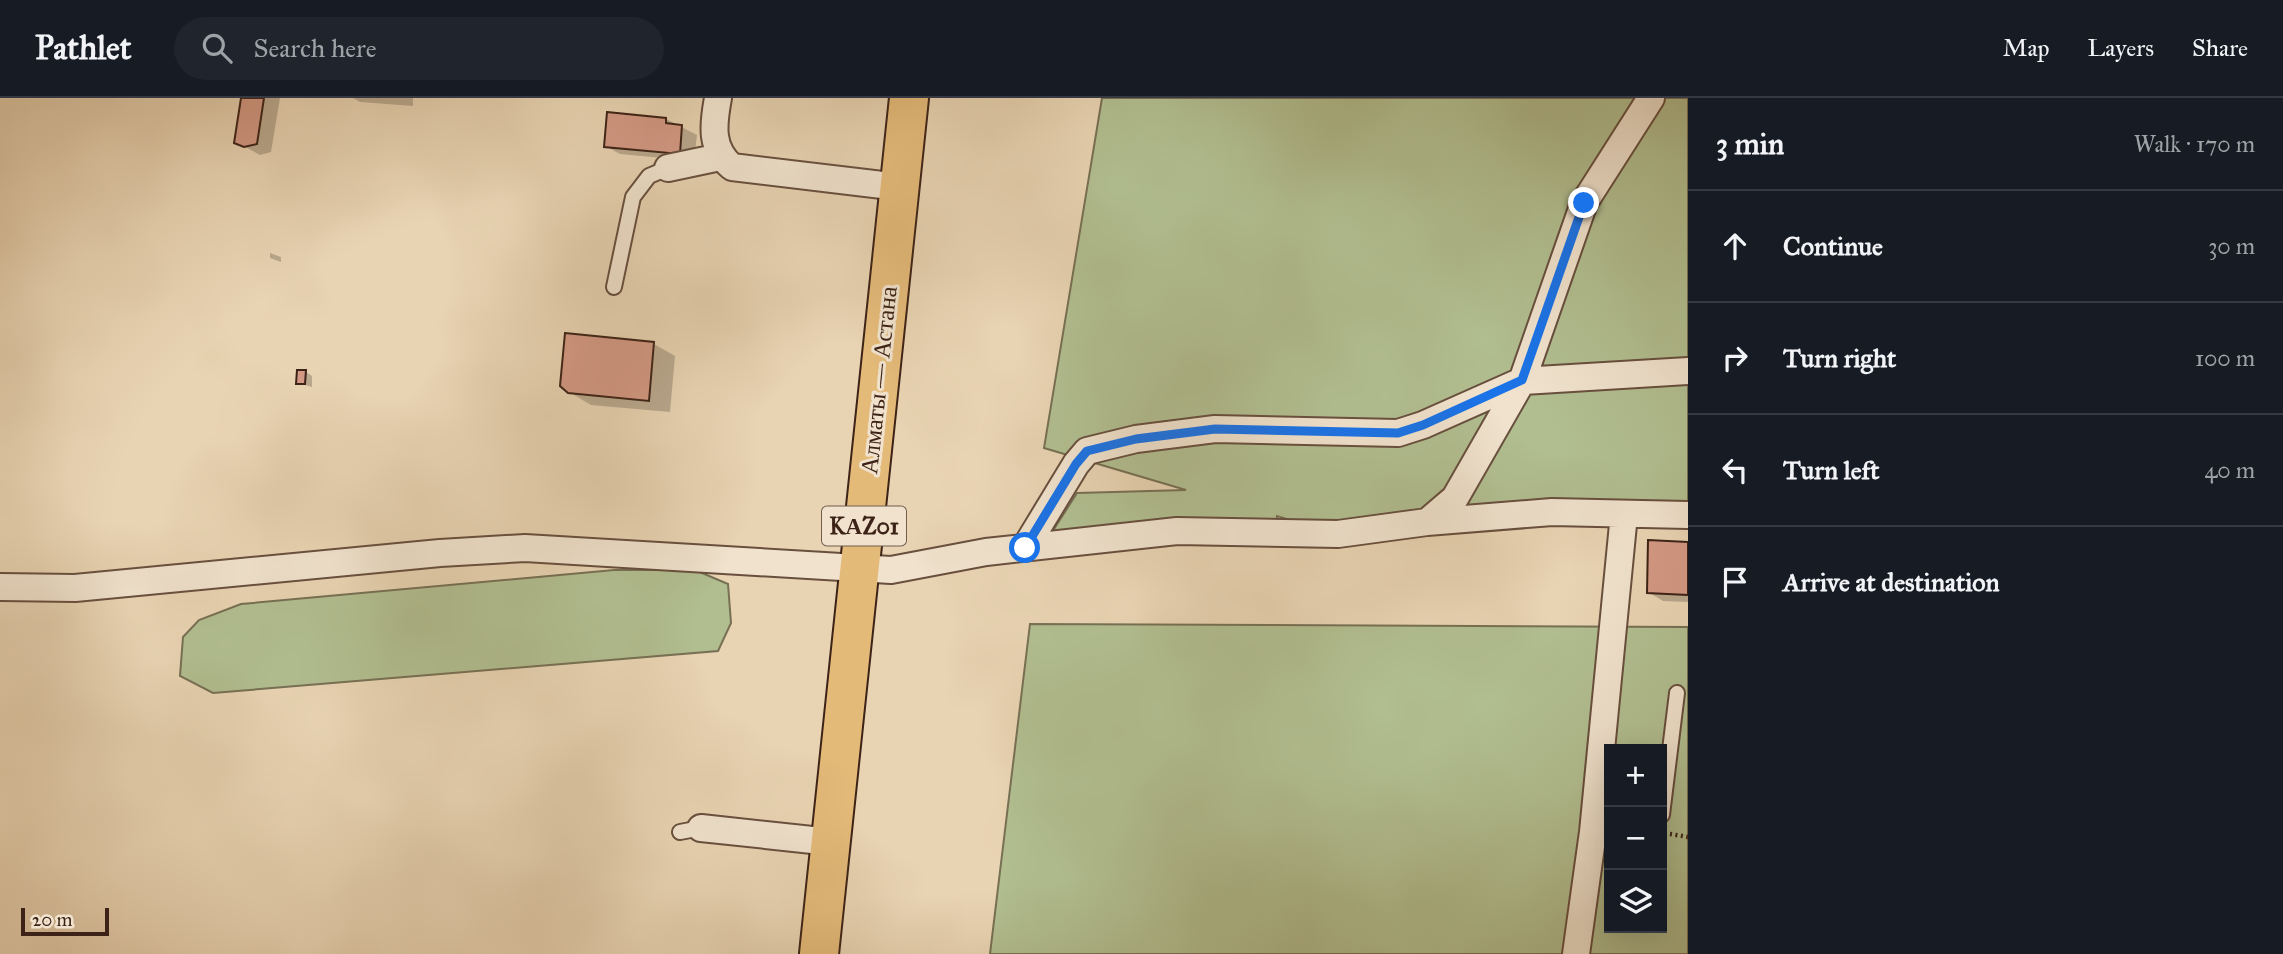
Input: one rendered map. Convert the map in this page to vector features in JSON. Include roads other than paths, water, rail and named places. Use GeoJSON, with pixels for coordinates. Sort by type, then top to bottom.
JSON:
{"type":"FeatureCollection","features":[{"type":"Feature","properties":{"kind":"highway","name":"Алматы — Астана"},"geometry":{"type":"LineString","coordinates":[[819,954],[909,98]]}},
{"type":"Feature","properties":{"kind":"street"},"geometry":{"type":"LineString","coordinates":[[718,98],[714,139],[720,157],[732,167],[764,173],[899,187]]}},
{"type":"Feature","properties":{"kind":"street"},"geometry":{"type":"LineString","coordinates":[[1427,522],[1455,498],[1522,380],[1584,203],[1651,98]]}},
{"type":"Feature","properties":{"kind":"street"},"geometry":{"type":"LineString","coordinates":[[668,168],[720,157]]}},
{"type":"Feature","properties":{"kind":"street"},"geometry":{"type":"LineString","coordinates":[[1025,548],[1076,464],[1087,451],[1136,439],[1215,429],[1398,433],[1423,425],[1522,380],[1688,371]]}},
{"type":"Feature","properties":{"kind":"street"},"geometry":{"type":"LineString","coordinates":[[0,587],[75,588],[440,553],[525,548],[891,570],[1025,548],[1177,531],[1338,534],[1427,522],[1552,513],[1688,515]]}},
{"type":"Feature","properties":{"kind":"street"},"geometry":{"type":"LineString","coordinates":[[1576,954],[1601,838],[1624,514]]}},
{"type":"Feature","properties":{"kind":"street"},"geometry":{"type":"LineString","coordinates":[[690,830],[831,842]]}},
{"type":"Feature","properties":{"kind":"lane"},"geometry":{"type":"LineString","coordinates":[[614,287],[634,197],[649,176],[668,168]]}},
{"type":"Feature","properties":{"kind":"lane"},"geometry":{"type":"LineString","coordinates":[[1663,807],[1677,693]]}}]}
